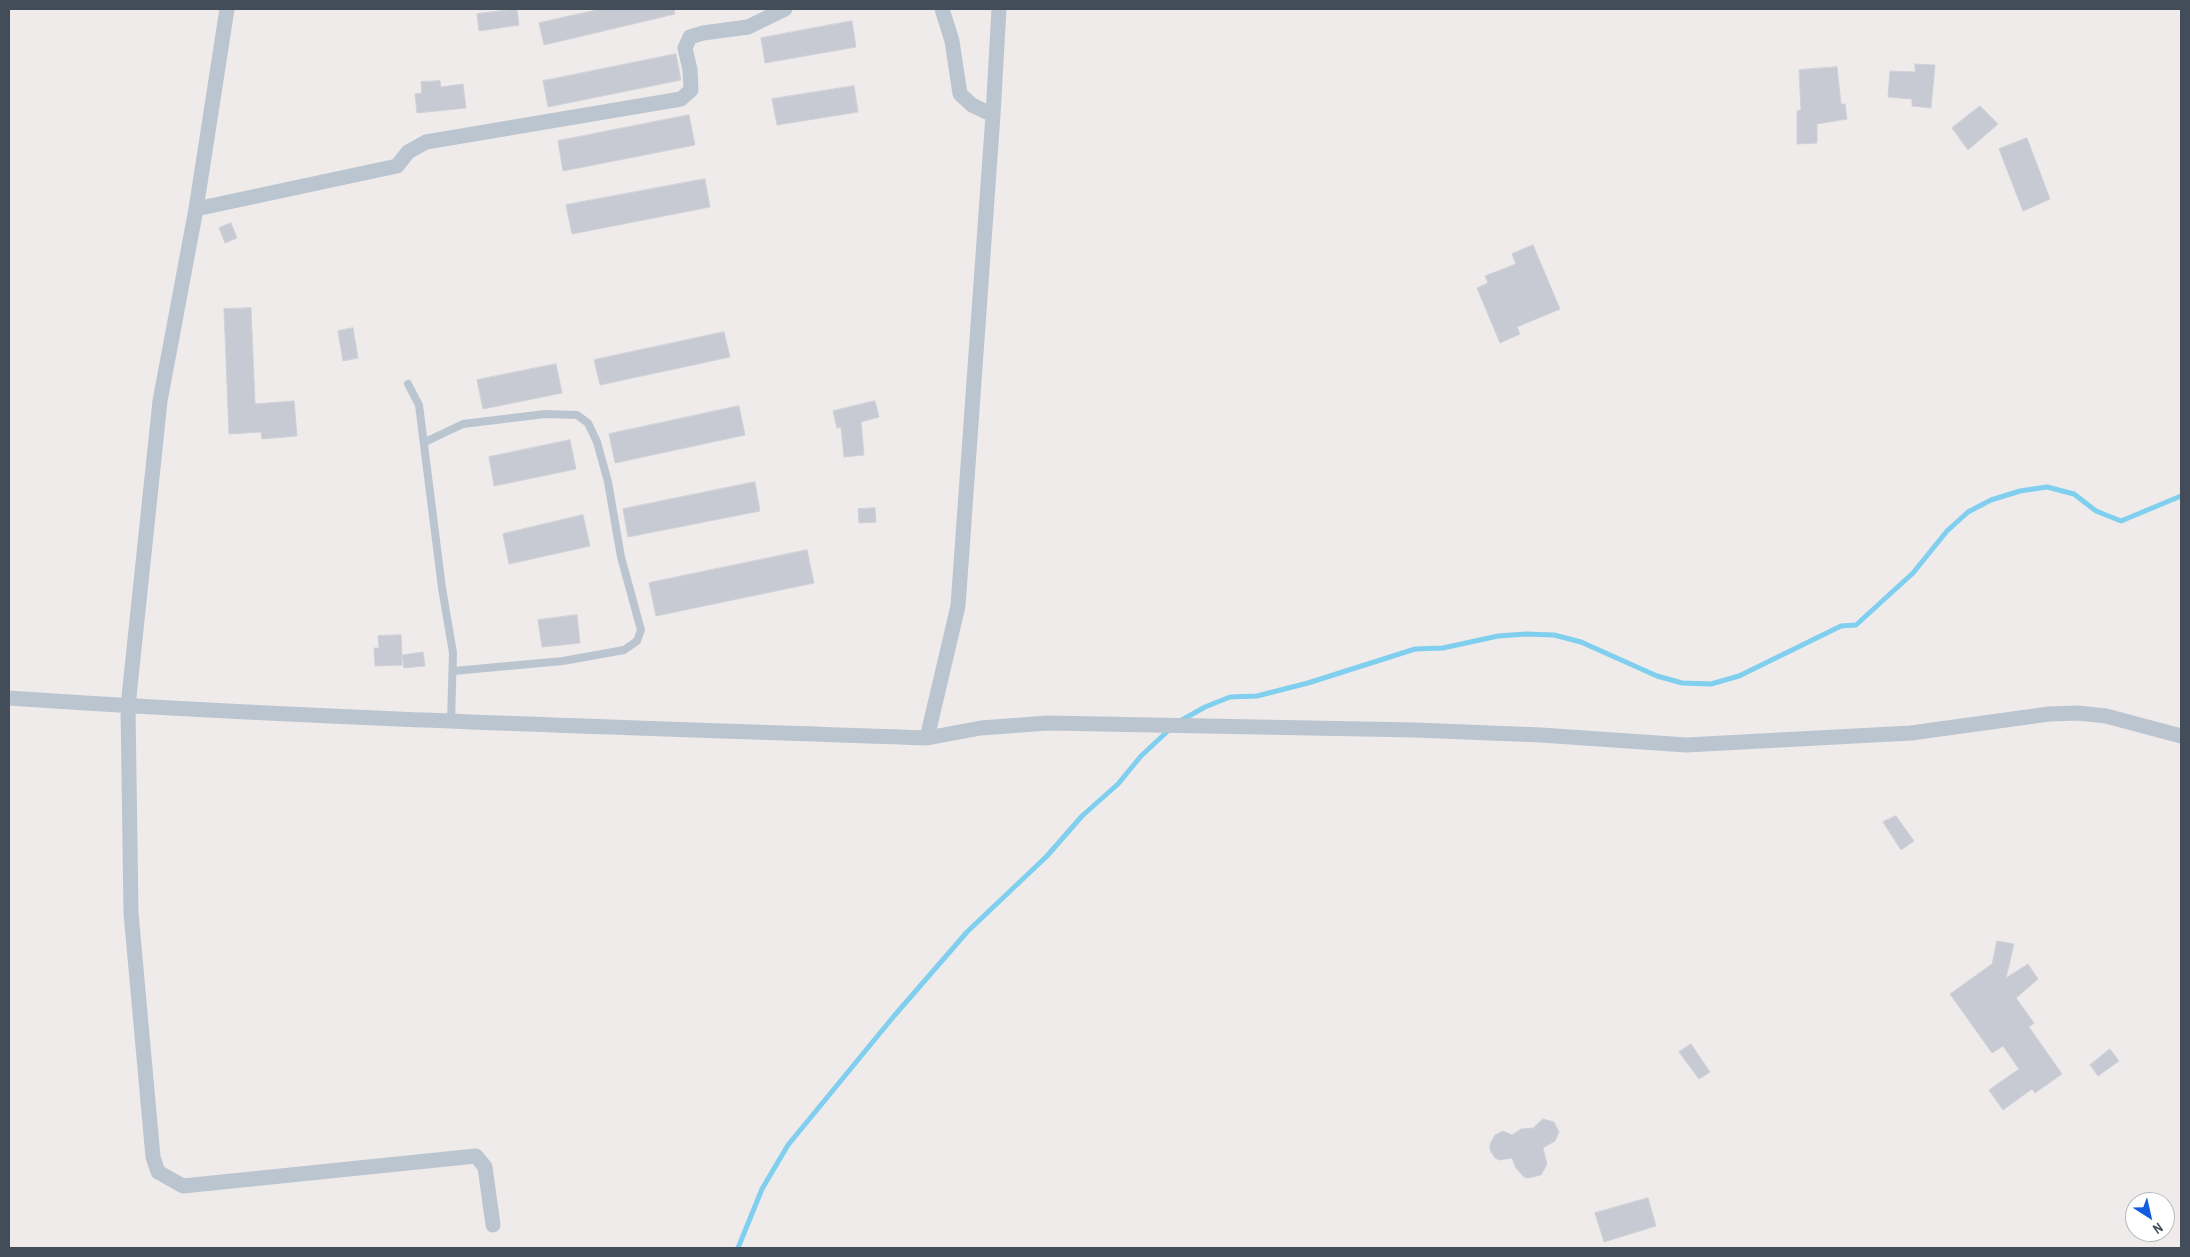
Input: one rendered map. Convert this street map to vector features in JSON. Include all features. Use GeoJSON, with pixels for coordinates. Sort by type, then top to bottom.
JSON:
{"type":"FeatureCollection","features":[{"type":"Feature","properties":{"kind":"street"},"geometry":{"type":"LineString","coordinates":[[227,9],[196,209],[160,401],[128,706],[131,913],[153,1157],[158,1172],[183,1186],[476,1156],[485,1167],[493,1225]]}},
{"type":"Feature","properties":{"kind":"street"},"geometry":{"type":"LineString","coordinates":[[196,209],[397,166],[408,152],[426,142],[681,99],[692,90],[685,48],[690,37],[702,33],[748,26],[785,9]]}},
{"type":"Feature","properties":{"kind":"street"},"geometry":{"type":"LineString","coordinates":[[942,9],[952,41],[960,94],[972,105],[994,115]]}},
{"type":"Feature","properties":{"kind":"street"},"geometry":{"type":"LineString","coordinates":[[927,738],[958,606],[994,115],[999,9]]}},
{"type":"Feature","properties":{"kind":"street"},"geometry":{"type":"LineString","coordinates":[[9,698],[128,706],[451,722],[927,738],[981,728],[1048,723],[1415,730],[1541,735],[1686,746],[1911,733],[2049,714],[2078,712],[2106,716],[2181,736]]}},
{"type":"Feature","properties":{"kind":"lane"},"geometry":{"type":"LineString","coordinates":[[408,384],[419,405],[442,588],[453,653],[451,722]]}},
{"type":"Feature","properties":{"kind":"lane"},"geometry":{"type":"LineString","coordinates":[[425,442],[463,424],[545,414],[577,415],[588,423],[597,442],[608,482],[621,557],[641,630],[637,641],[624,650],[563,661],[453,671]]}},
{"type":"Feature","properties":{"kind":"building"},"geometry":{"type":"Polygon","coordinates":[[[517,9],[519,25],[479,31],[477,14],[517,9]]]}},
{"type":"Feature","properties":{"kind":"building"},"geometry":{"type":"Polygon","coordinates":[[[601,9],[674,9],[675,14],[544,45],[539,23],[601,9]]]}},
{"type":"Feature","properties":{"kind":"building"},"geometry":{"type":"Polygon","coordinates":[[[852,21],[856,47],[765,63],[761,38],[852,21]]]}},
{"type":"Feature","properties":{"kind":"building"},"geometry":{"type":"Polygon","coordinates":[[[676,54],[681,80],[548,107],[543,81],[676,54]]]}},
{"type":"Feature","properties":{"kind":"building"},"geometry":{"type":"Polygon","coordinates":[[[1915,64],[1935,65],[1931,108],[1912,106],[1912,99],[1888,97],[1890,71],[1915,72],[1915,64]]]}},
{"type":"Feature","properties":{"kind":"building"},"geometry":{"type":"Polygon","coordinates":[[[1837,67],[1841,104],[1845,104],[1847,119],[1817,124],[1817,143],[1797,144],[1797,111],[1801,110],[1799,70],[1837,67]]]}},
{"type":"Feature","properties":{"kind":"building"},"geometry":{"type":"Polygon","coordinates":[[[440,81],[441,87],[463,84],[466,108],[417,113],[415,94],[422,93],[421,82],[440,81]]]}},
{"type":"Feature","properties":{"kind":"building"},"geometry":{"type":"Polygon","coordinates":[[[854,86],[858,112],[777,125],[772,99],[854,86]]]}},
{"type":"Feature","properties":{"kind":"building"},"geometry":{"type":"Polygon","coordinates":[[[1980,106],[1998,124],[1968,150],[1952,128],[1980,106]]]}},
{"type":"Feature","properties":{"kind":"building"},"geometry":{"type":"Polygon","coordinates":[[[689,115],[695,145],[563,171],[558,141],[689,115]]]}},
{"type":"Feature","properties":{"kind":"building"},"geometry":{"type":"Polygon","coordinates":[[[2027,138],[2050,199],[2023,211],[1999,149],[2027,138]]]}},
{"type":"Feature","properties":{"kind":"building"},"geometry":{"type":"Polygon","coordinates":[[[705,179],[710,207],[572,234],[566,205],[705,179]]]}},
{"type":"Feature","properties":{"kind":"building"},"geometry":{"type":"Polygon","coordinates":[[[231,223],[237,238],[225,243],[219,228],[231,223]]]}},
{"type":"Feature","properties":{"kind":"building"},"geometry":{"type":"Polygon","coordinates":[[[1533,245],[1560,309],[1517,327],[1520,334],[1500,343],[1477,288],[1488,283],[1485,276],[1516,264],[1512,254],[1533,245]]]}},
{"type":"Feature","properties":{"kind":"building"},"geometry":{"type":"Polygon","coordinates":[[[251,308],[255,404],[294,401],[297,436],[262,439],[261,432],[229,434],[224,309],[251,308]]]}},
{"type":"Feature","properties":{"kind":"building"},"geometry":{"type":"Polygon","coordinates":[[[353,328],[358,358],[343,361],[338,331],[353,328]]]}},
{"type":"Feature","properties":{"kind":"building"},"geometry":{"type":"Polygon","coordinates":[[[724,332],[730,357],[600,385],[594,360],[724,332]]]}},
{"type":"Feature","properties":{"kind":"building"},"geometry":{"type":"Polygon","coordinates":[[[556,364],[562,393],[483,409],[477,380],[556,364]]]}},
{"type":"Feature","properties":{"kind":"building"},"geometry":{"type":"Polygon","coordinates":[[[875,401],[879,417],[861,422],[864,455],[844,457],[841,427],[837,428],[833,411],[875,401]]]}},
{"type":"Feature","properties":{"kind":"building"},"geometry":{"type":"Polygon","coordinates":[[[739,406],[745,435],[615,463],[609,434],[739,406]]]}},
{"type":"Feature","properties":{"kind":"building"},"geometry":{"type":"Polygon","coordinates":[[[570,440],[576,469],[494,486],[489,457],[570,440]]]}},
{"type":"Feature","properties":{"kind":"building"},"geometry":{"type":"Polygon","coordinates":[[[755,482],[760,511],[628,537],[623,509],[755,482]]]}},
{"type":"Feature","properties":{"kind":"building"},"geometry":{"type":"Polygon","coordinates":[[[875,508],[876,522],[859,523],[858,509],[875,508]]]}},
{"type":"Feature","properties":{"kind":"building"},"geometry":{"type":"Polygon","coordinates":[[[583,515],[590,546],[509,564],[503,534],[583,515]]]}},
{"type":"Feature","properties":{"kind":"building"},"geometry":{"type":"Polygon","coordinates":[[[807,550],[814,583],[656,616],[649,583],[807,550]]]}},
{"type":"Feature","properties":{"kind":"building"},"geometry":{"type":"Polygon","coordinates":[[[577,615],[580,643],[542,647],[538,620],[577,615]]]}},
{"type":"Feature","properties":{"kind":"building"},"geometry":{"type":"Polygon","coordinates":[[[401,635],[402,665],[375,666],[374,648],[379,648],[378,636],[401,635]]]}},
{"type":"Feature","properties":{"kind":"building"},"geometry":{"type":"Polygon","coordinates":[[[423,652],[425,666],[404,668],[402,655],[423,652]]]}},
{"type":"Feature","properties":{"kind":"building"},"geometry":{"type":"Polygon","coordinates":[[[1896,816],[1914,841],[1901,850],[1883,822],[1896,816]]]}},
{"type":"Feature","properties":{"kind":"building"},"geometry":{"type":"Polygon","coordinates":[[[1997,941],[2014,944],[2006,978],[2028,964],[2038,979],[2016,998],[2034,1023],[2029,1027],[2062,1074],[2035,1093],[2032,1089],[2003,1110],[1989,1090],[2019,1069],[2003,1046],[1992,1053],[1950,994],[1992,964],[1997,941]]]}},
{"type":"Feature","properties":{"kind":"building"},"geometry":{"type":"Polygon","coordinates":[[[1691,1044],[1710,1072],[1699,1079],[1679,1052],[1691,1044]]]}},
{"type":"Feature","properties":{"kind":"building"},"geometry":{"type":"Polygon","coordinates":[[[2110,1049],[2119,1061],[2098,1076],[2090,1065],[2110,1049]]]}},
{"type":"Feature","properties":{"kind":"building"},"geometry":{"type":"Polygon","coordinates":[[[1543,1119],[1554,1122],[1559,1132],[1555,1141],[1543,1148],[1547,1164],[1541,1175],[1524,1177],[1516,1168],[1512,1158],[1499,1160],[1495,1158],[1490,1150],[1490,1144],[1495,1135],[1503,1131],[1512,1135],[1521,1129],[1533,1128],[1543,1119]]]}},
{"type":"Feature","properties":{"kind":"building"},"geometry":{"type":"Polygon","coordinates":[[[1648,1198],[1656,1226],[1604,1242],[1595,1213],[1648,1198]]]}},
{"type":"Feature","properties":{"kind":"waterway"},"geometry":{"type":"LineString","coordinates":[[1180,721],[1205,707],[1230,697],[1257,696],[1308,683],[1415,649],[1443,648],[1498,636],[1526,634],[1554,635],[1581,642],[1657,676],[1682,683],[1711,684],[1739,676],[1841,626],[1856,625],[1913,573],[1947,531],[1968,512],[1991,500],[2020,491],[2047,487],[2074,494],[2096,511],[2121,521],[2181,496]]}},
{"type":"Feature","properties":{"kind":"waterway"},"geometry":{"type":"LineString","coordinates":[[738,1248],[762,1189],[788,1145],[894,1016],[967,932],[1047,856],[1082,816],[1118,784],[1141,756],[1171,728]]}}]}
